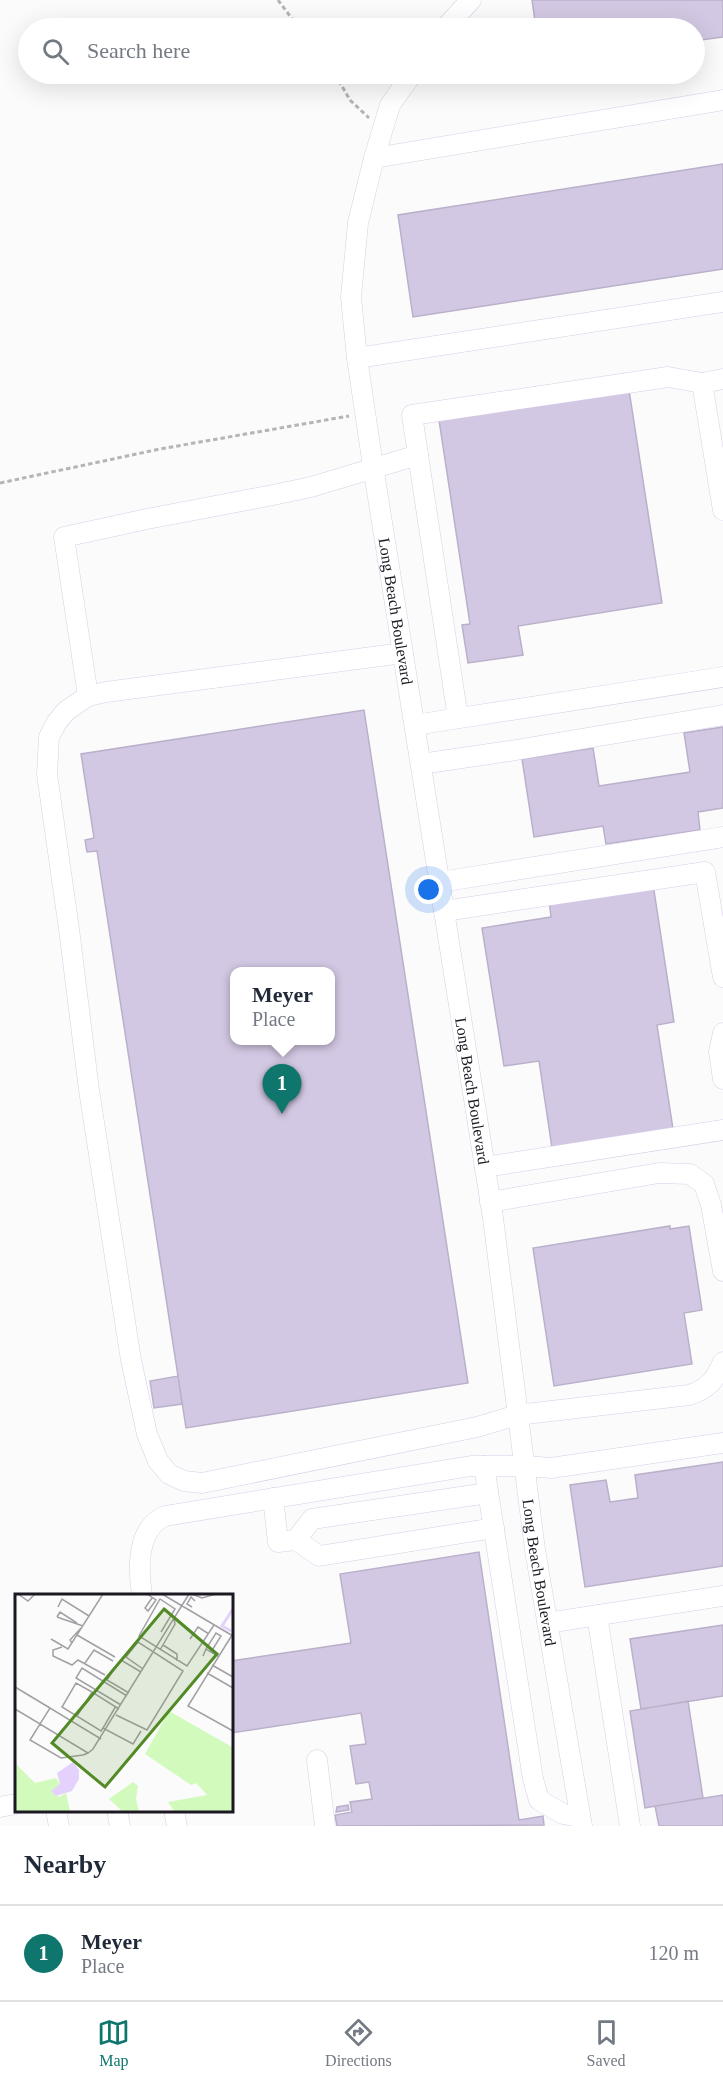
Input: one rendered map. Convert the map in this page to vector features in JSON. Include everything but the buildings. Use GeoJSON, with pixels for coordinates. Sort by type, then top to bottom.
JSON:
{"type":"FeatureCollection","features":[{"type":"Feature","properties":{"kind":"street"},"geometry":{"type":"LineString","coordinates":[[454,18],[471,0]]}},
{"type":"Feature","properties":{"kind":"street","name":"Long Beach Boulevard"},"geometry":{"type":"LineString","coordinates":[[405,84],[390,105],[358,223],[351,297],[357,358],[485,1167],[535,1550],[581,1821]]}},
{"type":"Feature","properties":{"kind":"street"},"geometry":{"type":"LineString","coordinates":[[374,158],[723,100]]}},
{"type":"Feature","properties":{"kind":"street"},"geometry":{"type":"LineString","coordinates":[[357,358],[723,302]]}},
{"type":"Feature","properties":{"kind":"street"},"geometry":{"type":"LineString","coordinates":[[458,718],[412,416],[668,377],[702,383],[723,380]]}},
{"type":"Feature","properties":{"kind":"street"},"geometry":{"type":"LineString","coordinates":[[702,383],[723,510]]}},
{"type":"Feature","properties":{"kind":"street"},"geometry":{"type":"LineString","coordinates":[[88,696],[63,537],[273,495],[326,482],[417,454]]}},
{"type":"Feature","properties":{"kind":"street"},"geometry":{"type":"LineString","coordinates":[[403,653],[88,696],[66,711],[49,737],[47,774],[89,1090],[130,1360],[147,1434],[158,1461],[169,1474],[184,1481],[202,1483],[477,1427],[517,1415],[688,1395],[701,1391],[713,1382],[723,1362]]}},
{"type":"Feature","properties":{"kind":"street"},"geometry":{"type":"LineString","coordinates":[[415,725],[723,676]]}},
{"type":"Feature","properties":{"kind":"street"},"geometry":{"type":"LineString","coordinates":[[421,764],[723,715]]}},
{"type":"Feature","properties":{"kind":"street"},"geometry":{"type":"LineString","coordinates":[[440,882],[723,837]]}},
{"type":"Feature","properties":{"kind":"street"},"geometry":{"type":"LineString","coordinates":[[444,911],[705,872],[723,977]]}},
{"type":"Feature","properties":{"kind":"street"},"geometry":{"type":"LineString","coordinates":[[723,1034],[719,1052],[723,1079]]}},
{"type":"Feature","properties":{"kind":"street"},"geometry":{"type":"LineString","coordinates":[[485,1167],[723,1130]]}},
{"type":"Feature","properties":{"kind":"street"},"geometry":{"type":"LineString","coordinates":[[490,1202],[659,1173],[690,1174],[704,1184],[711,1205],[723,1271]]}},
{"type":"Feature","properties":{"kind":"street"},"geometry":{"type":"LineString","coordinates":[[142,1594],[139,1578],[144,1541],[148,1531],[158,1519],[165,1516],[471,1466],[551,1468],[723,1443]]}},
{"type":"Feature","properties":{"kind":"street"},"geometry":{"type":"LineString","coordinates":[[484,1466],[533,1779],[539,1800],[581,1821]]}},
{"type":"Feature","properties":{"kind":"street"},"geometry":{"type":"LineString","coordinates":[[287,1541],[312,1519],[488,1493]]}},
{"type":"Feature","properties":{"kind":"street"},"geometry":{"type":"LineString","coordinates":[[273,1498],[287,1541],[319,1556],[494,1528]]}},
{"type":"Feature","properties":{"kind":"street"},"geometry":{"type":"LineString","coordinates":[[548,1623],[723,1596]]}},
{"type":"Feature","properties":{"kind":"street"},"geometry":{"type":"LineString","coordinates":[[597,1616],[630,1826]]}},
{"type":"Feature","properties":{"kind":"street"},"geometry":{"type":"LineString","coordinates":[[317,1760],[325,1826]]}},
{"type":"Feature","properties":{"kind":"street"},"geometry":{"type":"LineString","coordinates":[[0,1807],[15,1804]]}},
{"type":"Feature","properties":{"kind":"street"},"geometry":{"type":"LineString","coordinates":[[56,1811],[59,1826]]}},
{"type":"Feature","properties":{"kind":"street"},"geometry":{"type":"LineString","coordinates":[[117,1811],[120,1826]]}},
{"type":"Feature","properties":{"kind":"street"},"geometry":{"type":"LineString","coordinates":[[174,1811],[177,1826]]}},
{"type":"Feature","properties":{"kind":"path"},"geometry":{"type":"LineString","coordinates":[[278,0],[292,18]]}},
{"type":"Feature","properties":{"kind":"path"},"geometry":{"type":"LineString","coordinates":[[341,84],[360,111],[371,120],[385,123]]}},
{"type":"Feature","properties":{"kind":"path"},"geometry":{"type":"LineString","coordinates":[[0,483],[160,449],[365,413]]}},
{"type":"Feature","properties":{"kind":"place","name":"Meyer"},"geometry":{"type":"Point","coordinates":[282,1114]}}]}
